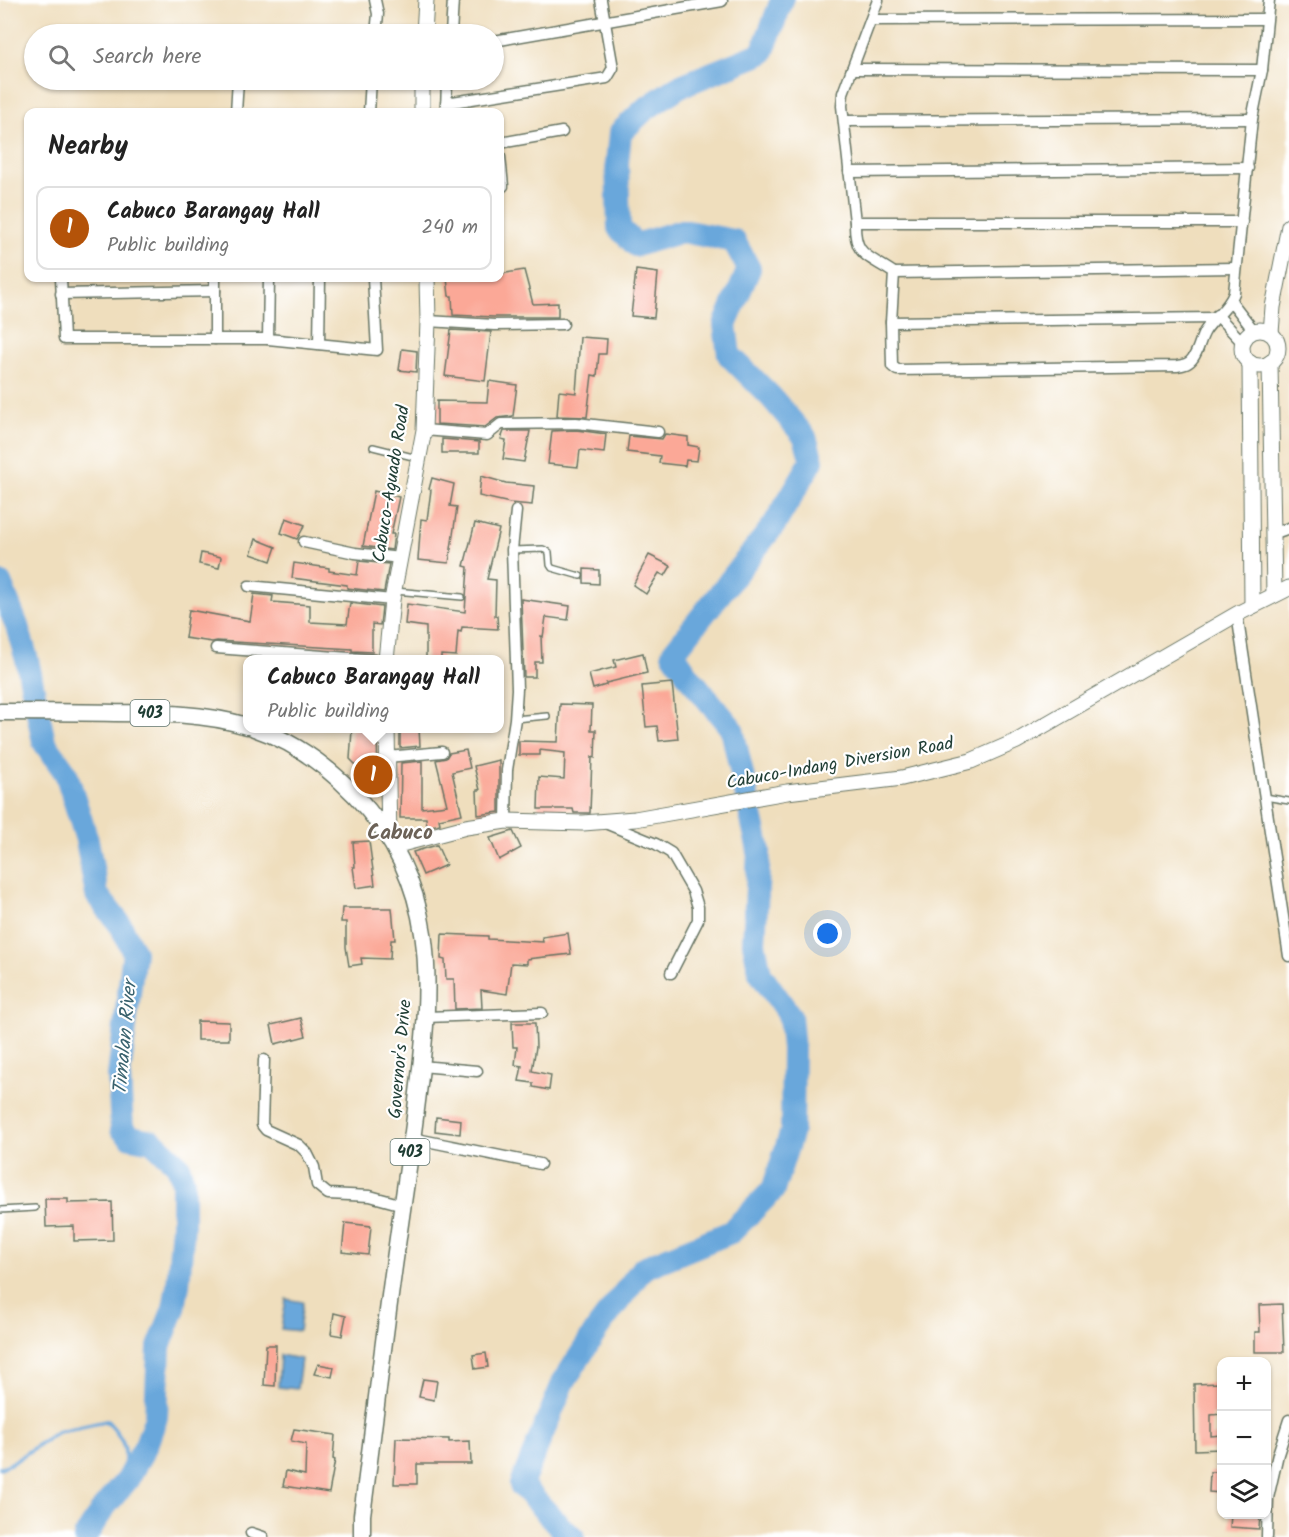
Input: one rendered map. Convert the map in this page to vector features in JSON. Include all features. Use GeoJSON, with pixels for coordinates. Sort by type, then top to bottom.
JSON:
{"type":"FeatureCollection","features":[{"type":"Feature","properties":{"kind":"main road","name":"403"},"geometry":{"type":"LineString","coordinates":[[0,712],[184,715],[243,725]]}},
{"type":"Feature","properties":{"kind":"main road","name":"Governor's Drive"},"geometry":{"type":"LineString","coordinates":[[264,733],[288,743],[328,771],[360,800],[391,842],[413,889],[423,925],[427,964],[426,1017],[362,1515],[362,1537]]}},
{"type":"Feature","properties":{"kind":"street"},"geometry":{"type":"LineString","coordinates":[[375,0],[378,14],[377,24]]}},
{"type":"Feature","properties":{"kind":"street"},"geometry":{"type":"LineString","coordinates":[[425,24],[426,0]]}},
{"type":"Feature","properties":{"kind":"street"},"geometry":{"type":"LineString","coordinates":[[452,24],[453,0]]}},
{"type":"Feature","properties":{"kind":"street"},"geometry":{"type":"LineString","coordinates":[[447,90],[446,108],[607,78],[614,68],[601,0]]}},
{"type":"Feature","properties":{"kind":"street"},"geometry":{"type":"LineString","coordinates":[[878,0],[843,93],[842,106],[855,237],[858,247],[864,254],[894,273],[1236,268]]}},
{"type":"Feature","properties":{"kind":"street"},"geometry":{"type":"LineString","coordinates":[[894,273],[891,322],[892,366],[897,370],[1187,364],[1194,357],[1203,333],[1231,301],[1234,293],[1252,119],[1262,70],[1269,0]]}},
{"type":"Feature","properties":{"kind":"street"},"geometry":{"type":"LineString","coordinates":[[504,39],[722,1]]}},
{"type":"Feature","properties":{"kind":"street"},"geometry":{"type":"LineString","coordinates":[[871,20],[1266,19]]}},
{"type":"Feature","properties":{"kind":"street"},"geometry":{"type":"LineString","coordinates":[[852,69],[1262,70]]}},
{"type":"Feature","properties":{"kind":"street"},"geometry":{"type":"LineString","coordinates":[[236,108],[237,90]]}},
{"type":"Feature","properties":{"kind":"street"},"geometry":{"type":"LineString","coordinates":[[369,108],[370,90]]}},
{"type":"Feature","properties":{"kind":"street"},"geometry":{"type":"LineString","coordinates":[[422,90],[422,108]]}},
{"type":"Feature","properties":{"kind":"street"},"geometry":{"type":"LineString","coordinates":[[845,121],[1252,119]]}},
{"type":"Feature","properties":{"kind":"street"},"geometry":{"type":"LineString","coordinates":[[504,142],[562,132]]}},
{"type":"Feature","properties":{"kind":"street"},"geometry":{"type":"LineString","coordinates":[[849,172],[1248,168]]}},
{"type":"Feature","properties":{"kind":"street"},"geometry":{"type":"LineString","coordinates":[[855,222],[1242,222]]}},
{"type":"Feature","properties":{"kind":"street"},"geometry":{"type":"LineString","coordinates":[[1231,301],[1262,331],[1278,343],[1277,354],[1270,363],[1260,366],[1250,363],[1243,354],[1243,343],[1245,338],[1262,331],[1273,307],[1289,226]]}},
{"type":"Feature","properties":{"kind":"street"},"geometry":{"type":"LineString","coordinates":[[61,282],[64,339],[268,339],[377,350],[373,282]]}},
{"type":"Feature","properties":{"kind":"street"},"geometry":{"type":"LineString","coordinates":[[214,282],[215,339]]}},
{"type":"Feature","properties":{"kind":"street"},"geometry":{"type":"LineString","coordinates":[[268,339],[269,282]]}},
{"type":"Feature","properties":{"kind":"street"},"geometry":{"type":"LineString","coordinates":[[319,344],[320,282]]}},
{"type":"Feature","properties":{"kind":"street","name":"Cabuco-Aguado Road"},"geometry":{"type":"LineString","coordinates":[[387,655],[393,596],[424,430],[427,282]]}},
{"type":"Feature","properties":{"kind":"street"},"geometry":{"type":"LineString","coordinates":[[61,294],[215,291]]}},
{"type":"Feature","properties":{"kind":"street"},"geometry":{"type":"LineString","coordinates":[[891,322],[1216,316],[1243,343]]}},
{"type":"Feature","properties":{"kind":"street"},"geometry":{"type":"LineString","coordinates":[[428,321],[494,325],[563,324]]}},
{"type":"Feature","properties":{"kind":"street"},"geometry":{"type":"LineString","coordinates":[[1250,363],[1252,606]]}},
{"type":"Feature","properties":{"kind":"street"},"geometry":{"type":"LineString","coordinates":[[1270,363],[1274,595]]}},
{"type":"Feature","properties":{"kind":"street"},"geometry":{"type":"LineString","coordinates":[[424,430],[487,435],[501,424],[576,423],[658,432]]}},
{"type":"Feature","properties":{"kind":"street"},"geometry":{"type":"LineString","coordinates":[[506,821],[507,770],[517,689],[512,550],[516,511]]}},
{"type":"Feature","properties":{"kind":"street"},"geometry":{"type":"LineString","coordinates":[[1272,534],[1289,528]]}},
{"type":"Feature","properties":{"kind":"street"},"geometry":{"type":"LineString","coordinates":[[304,542],[355,553],[400,558]]}},
{"type":"Feature","properties":{"kind":"street"},"geometry":{"type":"LineString","coordinates":[[249,586],[393,596]]}},
{"type":"Feature","properties":{"kind":"street","name":"Cabuco-Indang Diversion Road"},"geometry":{"type":"LineString","coordinates":[[391,842],[506,821],[604,823],[657,816],[787,792],[902,777],[953,767],[985,756],[1035,731],[1237,614],[1289,588]]}},
{"type":"Feature","properties":{"kind":"street"},"geometry":{"type":"LineString","coordinates":[[1237,614],[1289,956]]}},
{"type":"Feature","properties":{"kind":"street"},"geometry":{"type":"LineString","coordinates":[[216,648],[276,655]]}},
{"type":"Feature","properties":{"kind":"street"},"geometry":{"type":"LineString","coordinates":[[387,733],[391,842]]}},
{"type":"Feature","properties":{"kind":"street"},"geometry":{"type":"LineString","coordinates":[[387,757],[442,752]]}},
{"type":"Feature","properties":{"kind":"street"},"geometry":{"type":"LineString","coordinates":[[604,823],[656,844],[671,853],[693,891],[698,907],[698,920],[671,974]]}},
{"type":"Feature","properties":{"kind":"street"},"geometry":{"type":"LineString","coordinates":[[426,1017],[542,1013]]}},
{"type":"Feature","properties":{"kind":"street"},"geometry":{"type":"LineString","coordinates":[[264,1060],[262,1125],[266,1130],[299,1145],[307,1153],[314,1167],[317,1185],[328,1194],[370,1196],[403,1205]]}},
{"type":"Feature","properties":{"kind":"street"},"geometry":{"type":"LineString","coordinates":[[421,1066],[477,1071]]}},
{"type":"Feature","properties":{"kind":"street"},"geometry":{"type":"LineString","coordinates":[[412,1138],[540,1164]]}},
{"type":"Feature","properties":{"kind":"street"},"geometry":{"type":"LineString","coordinates":[[1267,1537],[1268,1498],[1283,1454],[1289,1420]]}},
{"type":"Feature","properties":{"kind":"street"},"geometry":{"type":"LineString","coordinates":[[251,1533],[263,1537]]}},
{"type":"Feature","properties":{"kind":"lane"},"geometry":{"type":"LineString","coordinates":[[373,447],[418,459]]}},
{"type":"Feature","properties":{"kind":"lane"},"geometry":{"type":"LineString","coordinates":[[512,550],[543,549],[549,552],[552,568],[580,576]]}},
{"type":"Feature","properties":{"kind":"lane"},"geometry":{"type":"LineString","coordinates":[[393,596],[462,597]]}},
{"type":"Feature","properties":{"kind":"lane"},"geometry":{"type":"LineString","coordinates":[[515,719],[547,716]]}},
{"type":"Feature","properties":{"kind":"lane"},"geometry":{"type":"LineString","coordinates":[[1265,797],[1289,801]]}},
{"type":"Feature","properties":{"kind":"lane"},"geometry":{"type":"LineString","coordinates":[[0,1210],[35,1208]]}},
{"type":"Feature","properties":{"kind":"water"},"geometry":{"type":"Polygon","coordinates":[[[286,1299],[303,1302],[299,1331],[281,1329],[286,1299]]]}},
{"type":"Feature","properties":{"kind":"water"},"geometry":{"type":"Polygon","coordinates":[[[280,1355],[301,1359],[297,1389],[278,1387],[280,1355]]]}},
{"type":"Feature","properties":{"kind":"building"},"geometry":{"type":"Polygon","coordinates":[[[524,270],[533,304],[558,303],[558,317],[453,315],[452,296],[449,296],[447,282],[504,282],[504,273],[524,270]]]}},
{"type":"Feature","properties":{"kind":"building"},"geometry":{"type":"Polygon","coordinates":[[[636,270],[658,273],[654,318],[631,316],[636,270]]]}},
{"type":"Feature","properties":{"kind":"building"},"geometry":{"type":"Polygon","coordinates":[[[451,330],[491,332],[485,381],[445,376],[451,330]]]}},
{"type":"Feature","properties":{"kind":"building"},"geometry":{"type":"Polygon","coordinates":[[[580,337],[607,339],[606,354],[599,354],[597,376],[592,375],[587,417],[557,416],[559,391],[576,393],[580,337]]]}},
{"type":"Feature","properties":{"kind":"building"},"geometry":{"type":"Polygon","coordinates":[[[402,349],[417,351],[416,372],[399,370],[402,349]]]}},
{"type":"Feature","properties":{"kind":"building"},"geometry":{"type":"Polygon","coordinates":[[[489,381],[517,385],[513,416],[497,418],[485,427],[437,424],[437,401],[487,402],[489,381]]]}},
{"type":"Feature","properties":{"kind":"building"},"geometry":{"type":"Polygon","coordinates":[[[576,430],[606,434],[604,453],[580,450],[578,467],[548,464],[552,431],[576,430]]]}},
{"type":"Feature","properties":{"kind":"building"},"geometry":{"type":"Polygon","coordinates":[[[504,431],[530,431],[524,462],[503,459],[506,440],[501,439],[504,431]]]}},
{"type":"Feature","properties":{"kind":"building"},"geometry":{"type":"Polygon","coordinates":[[[665,434],[688,437],[688,445],[699,447],[697,461],[686,460],[685,466],[659,463],[660,456],[627,452],[629,436],[662,439],[665,434]]]}},
{"type":"Feature","properties":{"kind":"building"},"geometry":{"type":"Polygon","coordinates":[[[442,439],[479,442],[479,453],[442,453],[442,439]]]}},
{"type":"Feature","properties":{"kind":"building"},"geometry":{"type":"Polygon","coordinates":[[[481,476],[506,483],[534,486],[532,505],[479,496],[481,476]]]}},
{"type":"Feature","properties":{"kind":"building"},"geometry":{"type":"Polygon","coordinates":[[[432,478],[454,484],[450,506],[457,507],[449,563],[418,560],[421,519],[427,520],[432,478]]]}},
{"type":"Feature","properties":{"kind":"building"},"geometry":{"type":"Polygon","coordinates":[[[374,491],[399,497],[391,534],[394,534],[392,550],[363,546],[374,491]]]}},
{"type":"Feature","properties":{"kind":"building"},"geometry":{"type":"Polygon","coordinates":[[[286,518],[305,525],[297,539],[281,533],[286,518]]]}},
{"type":"Feature","properties":{"kind":"building"},"geometry":{"type":"Polygon","coordinates":[[[475,523],[499,529],[487,579],[496,580],[495,616],[497,616],[498,629],[462,627],[461,632],[458,631],[456,655],[426,655],[426,627],[405,624],[407,604],[465,612],[468,567],[464,566],[475,523]]]}},
{"type":"Feature","properties":{"kind":"building"},"geometry":{"type":"Polygon","coordinates":[[[256,539],[276,547],[271,561],[251,554],[256,539]]]}},
{"type":"Feature","properties":{"kind":"building"},"geometry":{"type":"Polygon","coordinates":[[[201,553],[221,557],[219,568],[199,564],[201,553]]]}},
{"type":"Feature","properties":{"kind":"building"},"geometry":{"type":"Polygon","coordinates":[[[649,555],[671,566],[665,576],[659,573],[646,594],[633,585],[649,555]]]}},
{"type":"Feature","properties":{"kind":"building"},"geometry":{"type":"Polygon","coordinates":[[[359,561],[389,564],[384,592],[292,578],[294,563],[357,575],[359,561]]]}},
{"type":"Feature","properties":{"kind":"building"},"geometry":{"type":"Polygon","coordinates":[[[584,569],[599,570],[599,584],[584,583],[584,569]]]}},
{"type":"Feature","properties":{"kind":"building"},"geometry":{"type":"Polygon","coordinates":[[[254,594],[273,596],[272,602],[310,605],[310,622],[347,624],[350,603],[382,607],[380,625],[372,624],[372,652],[212,642],[185,638],[189,610],[250,621],[254,594]]]}},
{"type":"Feature","properties":{"kind":"building"},"geometry":{"type":"Polygon","coordinates":[[[521,599],[570,606],[568,620],[546,617],[543,637],[541,636],[542,662],[535,662],[535,677],[524,677],[521,599]]]}},
{"type":"Feature","properties":{"kind":"building"},"geometry":{"type":"Polygon","coordinates":[[[643,653],[647,673],[606,683],[606,685],[593,689],[589,674],[616,667],[614,660],[643,653]]]}},
{"type":"Feature","properties":{"kind":"building"},"geometry":{"type":"Polygon","coordinates":[[[672,683],[678,739],[659,741],[657,726],[646,727],[642,686],[672,683]]]}},
{"type":"Feature","properties":{"kind":"building"},"geometry":{"type":"Polygon","coordinates":[[[560,704],[592,705],[591,730],[596,730],[595,758],[592,757],[590,813],[574,813],[573,809],[538,809],[539,777],[564,779],[565,753],[540,750],[540,755],[519,755],[519,741],[558,742],[560,704]]]}},
{"type":"Feature","properties":{"kind":"building"},"geometry":{"type":"Polygon","coordinates":[[[352,733],[377,733],[378,787],[350,759],[352,733]]]}},
{"type":"Feature","properties":{"kind":"building"},"geometry":{"type":"Polygon","coordinates":[[[400,733],[419,733],[420,746],[400,748],[400,733]]]}},
{"type":"Feature","properties":{"kind":"building"},"geometry":{"type":"Polygon","coordinates":[[[466,750],[470,768],[452,772],[462,814],[439,819],[440,824],[427,827],[426,818],[400,818],[401,763],[422,761],[422,808],[447,805],[436,760],[446,758],[449,753],[466,750]]]}},
{"type":"Feature","properties":{"kind":"building"},"geometry":{"type":"Polygon","coordinates":[[[499,760],[499,812],[478,815],[477,790],[480,790],[474,766],[499,760]]]}},
{"type":"Feature","properties":{"kind":"building"},"geometry":{"type":"Polygon","coordinates":[[[513,831],[521,848],[499,860],[490,838],[513,831]]]}},
{"type":"Feature","properties":{"kind":"building"},"geometry":{"type":"Polygon","coordinates":[[[369,841],[375,885],[356,888],[353,842],[369,841]]]}},
{"type":"Feature","properties":{"kind":"building"},"geometry":{"type":"Polygon","coordinates":[[[437,845],[446,865],[423,875],[413,852],[437,845]]]}},
{"type":"Feature","properties":{"kind":"building"},"geometry":{"type":"Polygon","coordinates":[[[342,908],[392,908],[395,940],[391,940],[390,959],[361,958],[362,964],[349,966],[346,922],[341,922],[342,908]]]}},
{"type":"Feature","properties":{"kind":"building"},"geometry":{"type":"Polygon","coordinates":[[[568,933],[571,954],[527,959],[527,964],[511,963],[507,994],[481,990],[482,1008],[455,1009],[454,979],[446,979],[445,960],[441,959],[442,934],[543,942],[542,937],[568,933]]]}},
{"type":"Feature","properties":{"kind":"building"},"geometry":{"type":"Polygon","coordinates":[[[301,1018],[306,1036],[275,1044],[271,1025],[301,1018]]]}},
{"type":"Feature","properties":{"kind":"building"},"geometry":{"type":"Polygon","coordinates":[[[197,1021],[229,1022],[229,1040],[197,1040],[197,1021]]]}},
{"type":"Feature","properties":{"kind":"building"},"geometry":{"type":"Polygon","coordinates":[[[512,1023],[535,1023],[536,1047],[532,1071],[551,1075],[549,1090],[533,1087],[533,1083],[519,1081],[522,1066],[515,1065],[517,1047],[513,1047],[512,1023]]]}},
{"type":"Feature","properties":{"kind":"building"},"geometry":{"type":"Polygon","coordinates":[[[436,1117],[461,1120],[460,1134],[435,1131],[436,1117]]]}},
{"type":"Feature","properties":{"kind":"building"},"geometry":{"type":"Polygon","coordinates":[[[45,1199],[68,1199],[68,1203],[112,1202],[113,1240],[74,1241],[74,1226],[46,1227],[45,1199]]]}},
{"type":"Feature","properties":{"kind":"building"},"geometry":{"type":"Polygon","coordinates":[[[345,1223],[371,1226],[368,1255],[342,1252],[345,1223]]]}},
{"type":"Feature","properties":{"kind":"building"},"geometry":{"type":"Polygon","coordinates":[[[1282,1304],[1284,1352],[1255,1352],[1255,1332],[1260,1332],[1259,1305],[1282,1304]]]}},
{"type":"Feature","properties":{"kind":"building"},"geometry":{"type":"Polygon","coordinates":[[[334,1313],[346,1316],[342,1336],[331,1334],[334,1313]]]}},
{"type":"Feature","properties":{"kind":"building"},"geometry":{"type":"Polygon","coordinates":[[[266,1345],[276,1345],[275,1386],[264,1385],[266,1345]]]}},
{"type":"Feature","properties":{"kind":"building"},"geometry":{"type":"Polygon","coordinates":[[[486,1353],[488,1367],[475,1369],[473,1355],[486,1353]]]}},
{"type":"Feature","properties":{"kind":"building"},"geometry":{"type":"Polygon","coordinates":[[[318,1364],[334,1367],[332,1377],[314,1374],[318,1364]]]}},
{"type":"Feature","properties":{"kind":"building"},"geometry":{"type":"Polygon","coordinates":[[[423,1379],[437,1381],[434,1400],[419,1397],[423,1379]]]}},
{"type":"Feature","properties":{"kind":"building"},"geometry":{"type":"Polygon","coordinates":[[[1217,1383],[1217,1414],[1211,1415],[1211,1436],[1217,1435],[1217,1449],[1195,1450],[1194,1384],[1217,1383]]]}},
{"type":"Feature","properties":{"kind":"building"},"geometry":{"type":"Polygon","coordinates":[[[294,1429],[335,1435],[333,1459],[335,1460],[329,1493],[283,1486],[286,1471],[305,1475],[306,1444],[291,1441],[294,1429]]]}},
{"type":"Feature","properties":{"kind":"building"},"geometry":{"type":"Polygon","coordinates":[[[396,1438],[449,1439],[449,1442],[470,1441],[471,1464],[417,1464],[417,1484],[394,1484],[396,1438]]]}},
{"type":"Feature","properties":{"kind":"building"},"geometry":{"type":"Polygon","coordinates":[[[1210,1472],[1217,1472],[1217,1493],[1209,1492],[1210,1472]]]}},
{"type":"Feature","properties":{"kind":"building"},"geometry":{"type":"Polygon","coordinates":[[[1231,1519],[1260,1519],[1259,1529],[1230,1527],[1231,1519]]]}},
{"type":"Feature","properties":{"kind":"waterway"},"geometry":{"type":"LineString","coordinates":[[573,1537],[563,1530],[521,1485],[564,1381],[598,1328],[643,1268],[731,1232],[773,1190],[792,1131],[793,1049],[790,1016],[760,973],[754,943],[759,851],[732,729],[690,678],[673,653],[774,525],[812,461],[805,437],[771,397],[729,355],[725,325],[749,269],[734,241],[682,231],[636,245],[619,228],[617,163],[620,133],[644,110],[678,87],[762,53],[782,0]]}},
{"type":"Feature","properties":{"kind":"waterway","name":"Timalan River"},"geometry":{"type":"LineString","coordinates":[[0,583],[17,626],[27,660],[44,742],[66,773],[87,840],[97,895],[119,923],[134,952],[119,1076],[122,1129],[131,1137],[152,1141],[178,1165],[183,1182],[183,1225],[178,1285],[174,1308],[159,1347],[156,1417],[146,1445],[127,1480],[105,1506],[85,1537]]}},
{"type":"Feature","properties":{"kind":"waterway"},"geometry":{"type":"LineString","coordinates":[[0,1468],[12,1463],[57,1432],[107,1421],[120,1437],[125,1451],[122,1487]]}},
{"type":"Feature","properties":{"kind":"place","name":"Cabuco Barangay Hall"},"geometry":{"type":"Point","coordinates":[373,775]}},
{"type":"Feature","properties":{"kind":"district","name":"Cabuco"},"geometry":{"type":"Point","coordinates":[400,833]}}]}
